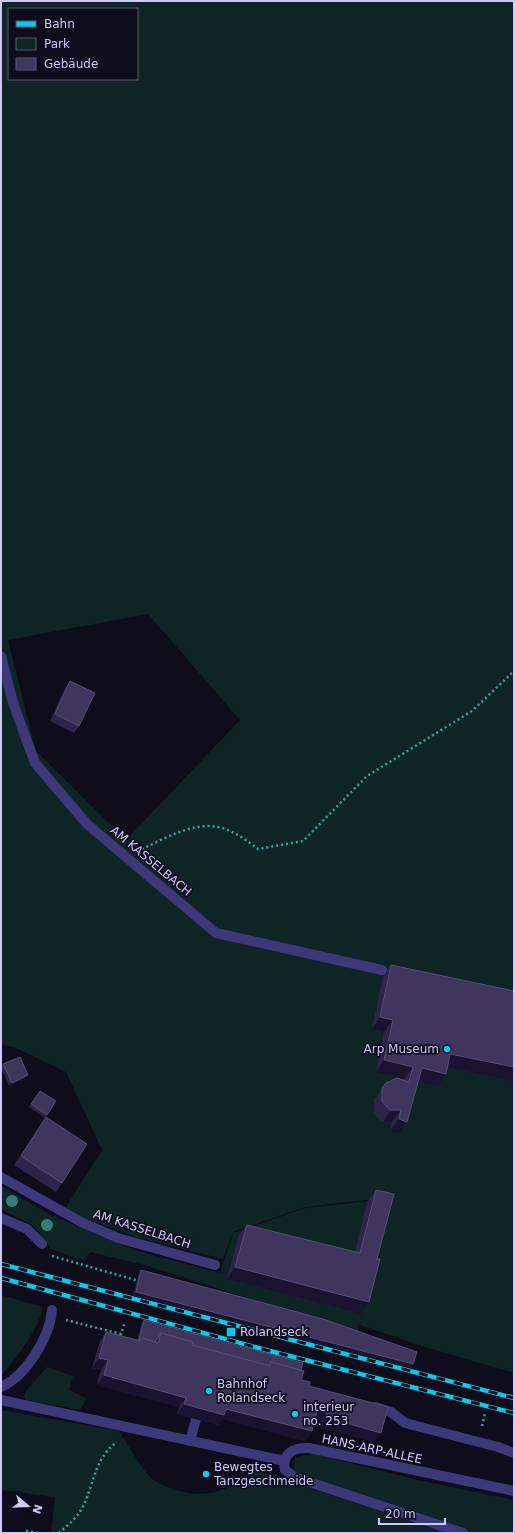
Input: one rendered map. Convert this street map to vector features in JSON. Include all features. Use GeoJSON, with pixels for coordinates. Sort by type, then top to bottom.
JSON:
{"type":"FeatureCollection","features":[{"type":"Feature","properties":{"kind":"lane","name":"AM KASSELBACH"},"geometry":{"type":"LineString","coordinates":[[1,656],[13,703],[35,763],[87,824],[216,933],[382,970]]}},
{"type":"Feature","properties":{"kind":"lane","name":"AM KASSELBACH"},"geometry":{"type":"LineString","coordinates":[[1,1177],[87,1225],[118,1238],[159,1251],[215,1265]]}},
{"type":"Feature","properties":{"kind":"lane"},"geometry":{"type":"LineString","coordinates":[[1,1218],[27,1229],[42,1244]]}},
{"type":"Feature","properties":{"kind":"lane"},"geometry":{"type":"LineString","coordinates":[[1,1387],[7,1385],[26,1367],[44,1340],[52,1313]]}},
{"type":"Feature","properties":{"kind":"lane"},"geometry":{"type":"LineString","coordinates":[[1,1400],[285,1462],[284,1470],[294,1477],[463,1533]]}},
{"type":"Feature","properties":{"kind":"lane"},"geometry":{"type":"LineString","coordinates":[[364,1404],[386,1410],[405,1423],[498,1447],[514,1453]]}},
{"type":"Feature","properties":{"kind":"lane"},"geometry":{"type":"LineString","coordinates":[[190,1441],[196,1419]]}},
{"type":"Feature","properties":{"kind":"lane","name":"HANS-ARP-ALLEE"},"geometry":{"type":"LineString","coordinates":[[285,1462],[288,1453],[292,1450],[309,1448],[514,1491]]}},
{"type":"Feature","properties":{"kind":"path"},"geometry":{"type":"LineString","coordinates":[[125,857],[178,832],[208,825],[232,831],[258,849],[303,841],[367,776],[472,711],[514,671]]}},
{"type":"Feature","properties":{"kind":"path"},"geometry":{"type":"LineString","coordinates":[[48,1254],[141,1282]]}},
{"type":"Feature","properties":{"kind":"path"},"geometry":{"type":"LineString","coordinates":[[52,1313],[121,1334],[125,1322]]}},
{"type":"Feature","properties":{"kind":"path"},"geometry":{"type":"LineString","coordinates":[[59,1533],[79,1512],[104,1454],[120,1439]]}},
{"type":"Feature","properties":{"kind":"path"},"geometry":{"type":"LineString","coordinates":[[26,1531],[38,1533]]}},
{"type":"Feature","properties":{"kind":"green space"},"geometry":{"type":"Polygon","coordinates":[[[1,1],[514,1],[514,1373],[428,1348],[360,1325],[389,1206],[366,1200],[305,1207],[233,1232],[223,1259],[135,1237],[64,1210],[102,1150],[66,1072],[14,1047],[1,1045],[1,1]],[[148,614],[8,640],[36,751],[126,840],[240,720],[148,614]]]}},
{"type":"Feature","properties":{"kind":"green space"},"geometry":{"type":"Polygon","coordinates":[[[1,1186],[51,1215],[134,1250],[220,1273],[233,1233],[306,1208],[368,1201],[388,1206],[358,1333],[148,1266],[90,1252],[84,1261],[51,1249],[34,1226],[1,1209],[1,1186]]]}},
{"type":"Feature","properties":{"kind":"green space"},"geometry":{"type":"Polygon","coordinates":[[[1,1295],[43,1307],[32,1335],[1,1376],[1,1295]]]}},
{"type":"Feature","properties":{"kind":"green space"},"geometry":{"type":"Polygon","coordinates":[[[47,1367],[73,1376],[69,1390],[85,1398],[85,1402],[80,1410],[26,1400],[24,1397],[26,1391],[47,1367]]]}},
{"type":"Feature","properties":{"kind":"green space"},"geometry":{"type":"Polygon","coordinates":[[[1,1410],[119,1431],[150,1477],[162,1485],[181,1492],[203,1494],[225,1489],[245,1478],[254,1470],[449,1533],[51,1533],[55,1497],[1,1490],[1,1410]]]}},
{"type":"Feature","properties":{"kind":"green space"},"geometry":{"type":"Polygon","coordinates":[[[315,1454],[422,1481],[514,1500],[514,1533],[475,1533],[293,1473],[295,1457],[315,1454]]]}},
{"type":"Feature","properties":{"kind":"building"},"geometry":{"type":"Polygon","coordinates":[[[70,681],[95,693],[79,726],[55,714],[70,681]]]}},
{"type":"Feature","properties":{"kind":"building","name":"Arp Museum"},"geometry":{"type":"Polygon","coordinates":[[[391,965],[514,991],[514,1067],[450,1054],[446,1074],[422,1068],[407,1122],[399,1119],[401,1110],[391,1110],[382,1101],[382,1088],[386,1083],[397,1078],[409,1082],[413,1067],[384,1060],[393,1020],[380,1017],[391,965]]]}},
{"type":"Feature","properties":{"kind":"building"},"geometry":{"type":"Polygon","coordinates":[[[20,1057],[28,1075],[12,1083],[3,1064],[20,1057]]]}},
{"type":"Feature","properties":{"kind":"building"},"geometry":{"type":"Polygon","coordinates":[[[40,1091],[56,1101],[47,1115],[31,1104],[40,1091]]]}},
{"type":"Feature","properties":{"kind":"building"},"geometry":{"type":"Polygon","coordinates":[[[46,1117],[87,1144],[62,1183],[21,1156],[46,1117]]]}},
{"type":"Feature","properties":{"kind":"building"},"geometry":{"type":"Polygon","coordinates":[[[376,1190],[394,1194],[377,1259],[380,1259],[369,1302],[235,1267],[247,1225],[360,1253],[376,1190]]]}},
{"type":"Feature","properties":{"kind":"building"},"geometry":{"type":"Polygon","coordinates":[[[141,1270],[323,1319],[417,1352],[413,1364],[136,1292],[141,1270]]]}},
{"type":"Feature","properties":{"kind":"building"},"geometry":{"type":"Polygon","coordinates":[[[144,1320],[303,1363],[301,1370],[271,1362],[269,1366],[192,1345],[193,1342],[161,1333],[155,1342],[142,1338],[141,1341],[139,1340],[144,1320]]]}},
{"type":"Feature","properties":{"kind":"building","name":"Bahnhof Rolandseck"},"geometry":{"type":"Polygon","coordinates":[[[106,1332],[141,1341],[142,1338],[158,1343],[161,1333],[193,1342],[192,1345],[270,1366],[271,1362],[304,1371],[301,1380],[310,1382],[309,1386],[388,1407],[381,1433],[325,1417],[327,1413],[317,1411],[312,1431],[226,1409],[224,1415],[184,1404],[186,1398],[104,1375],[108,1360],[99,1358],[106,1332]]]}},
{"type":"Feature","properties":{"kind":"railway"},"geometry":{"type":"LineString","coordinates":[[1,1264],[514,1398]]}},
{"type":"Feature","properties":{"kind":"railway"},"geometry":{"type":"LineString","coordinates":[[1,1278],[266,1350],[514,1413]]}},
{"type":"Feature","properties":{"kind":"place","name":"Arp Museum"},"geometry":{"type":"Point","coordinates":[447,1049]}},
{"type":"Feature","properties":{"kind":"place","name":"Rolandseck"},"geometry":{"type":"Point","coordinates":[231,1332]}},
{"type":"Feature","properties":{"kind":"place","name":"Bahnhof Rolandseck"},"geometry":{"type":"Point","coordinates":[209,1391]}},
{"type":"Feature","properties":{"kind":"place","name":"interieur no. 253"},"geometry":{"type":"Point","coordinates":[295,1414]}},
{"type":"Feature","properties":{"kind":"place","name":"Bewegtes Tanzgeschmeide"},"geometry":{"type":"Point","coordinates":[206,1474]}}]}
